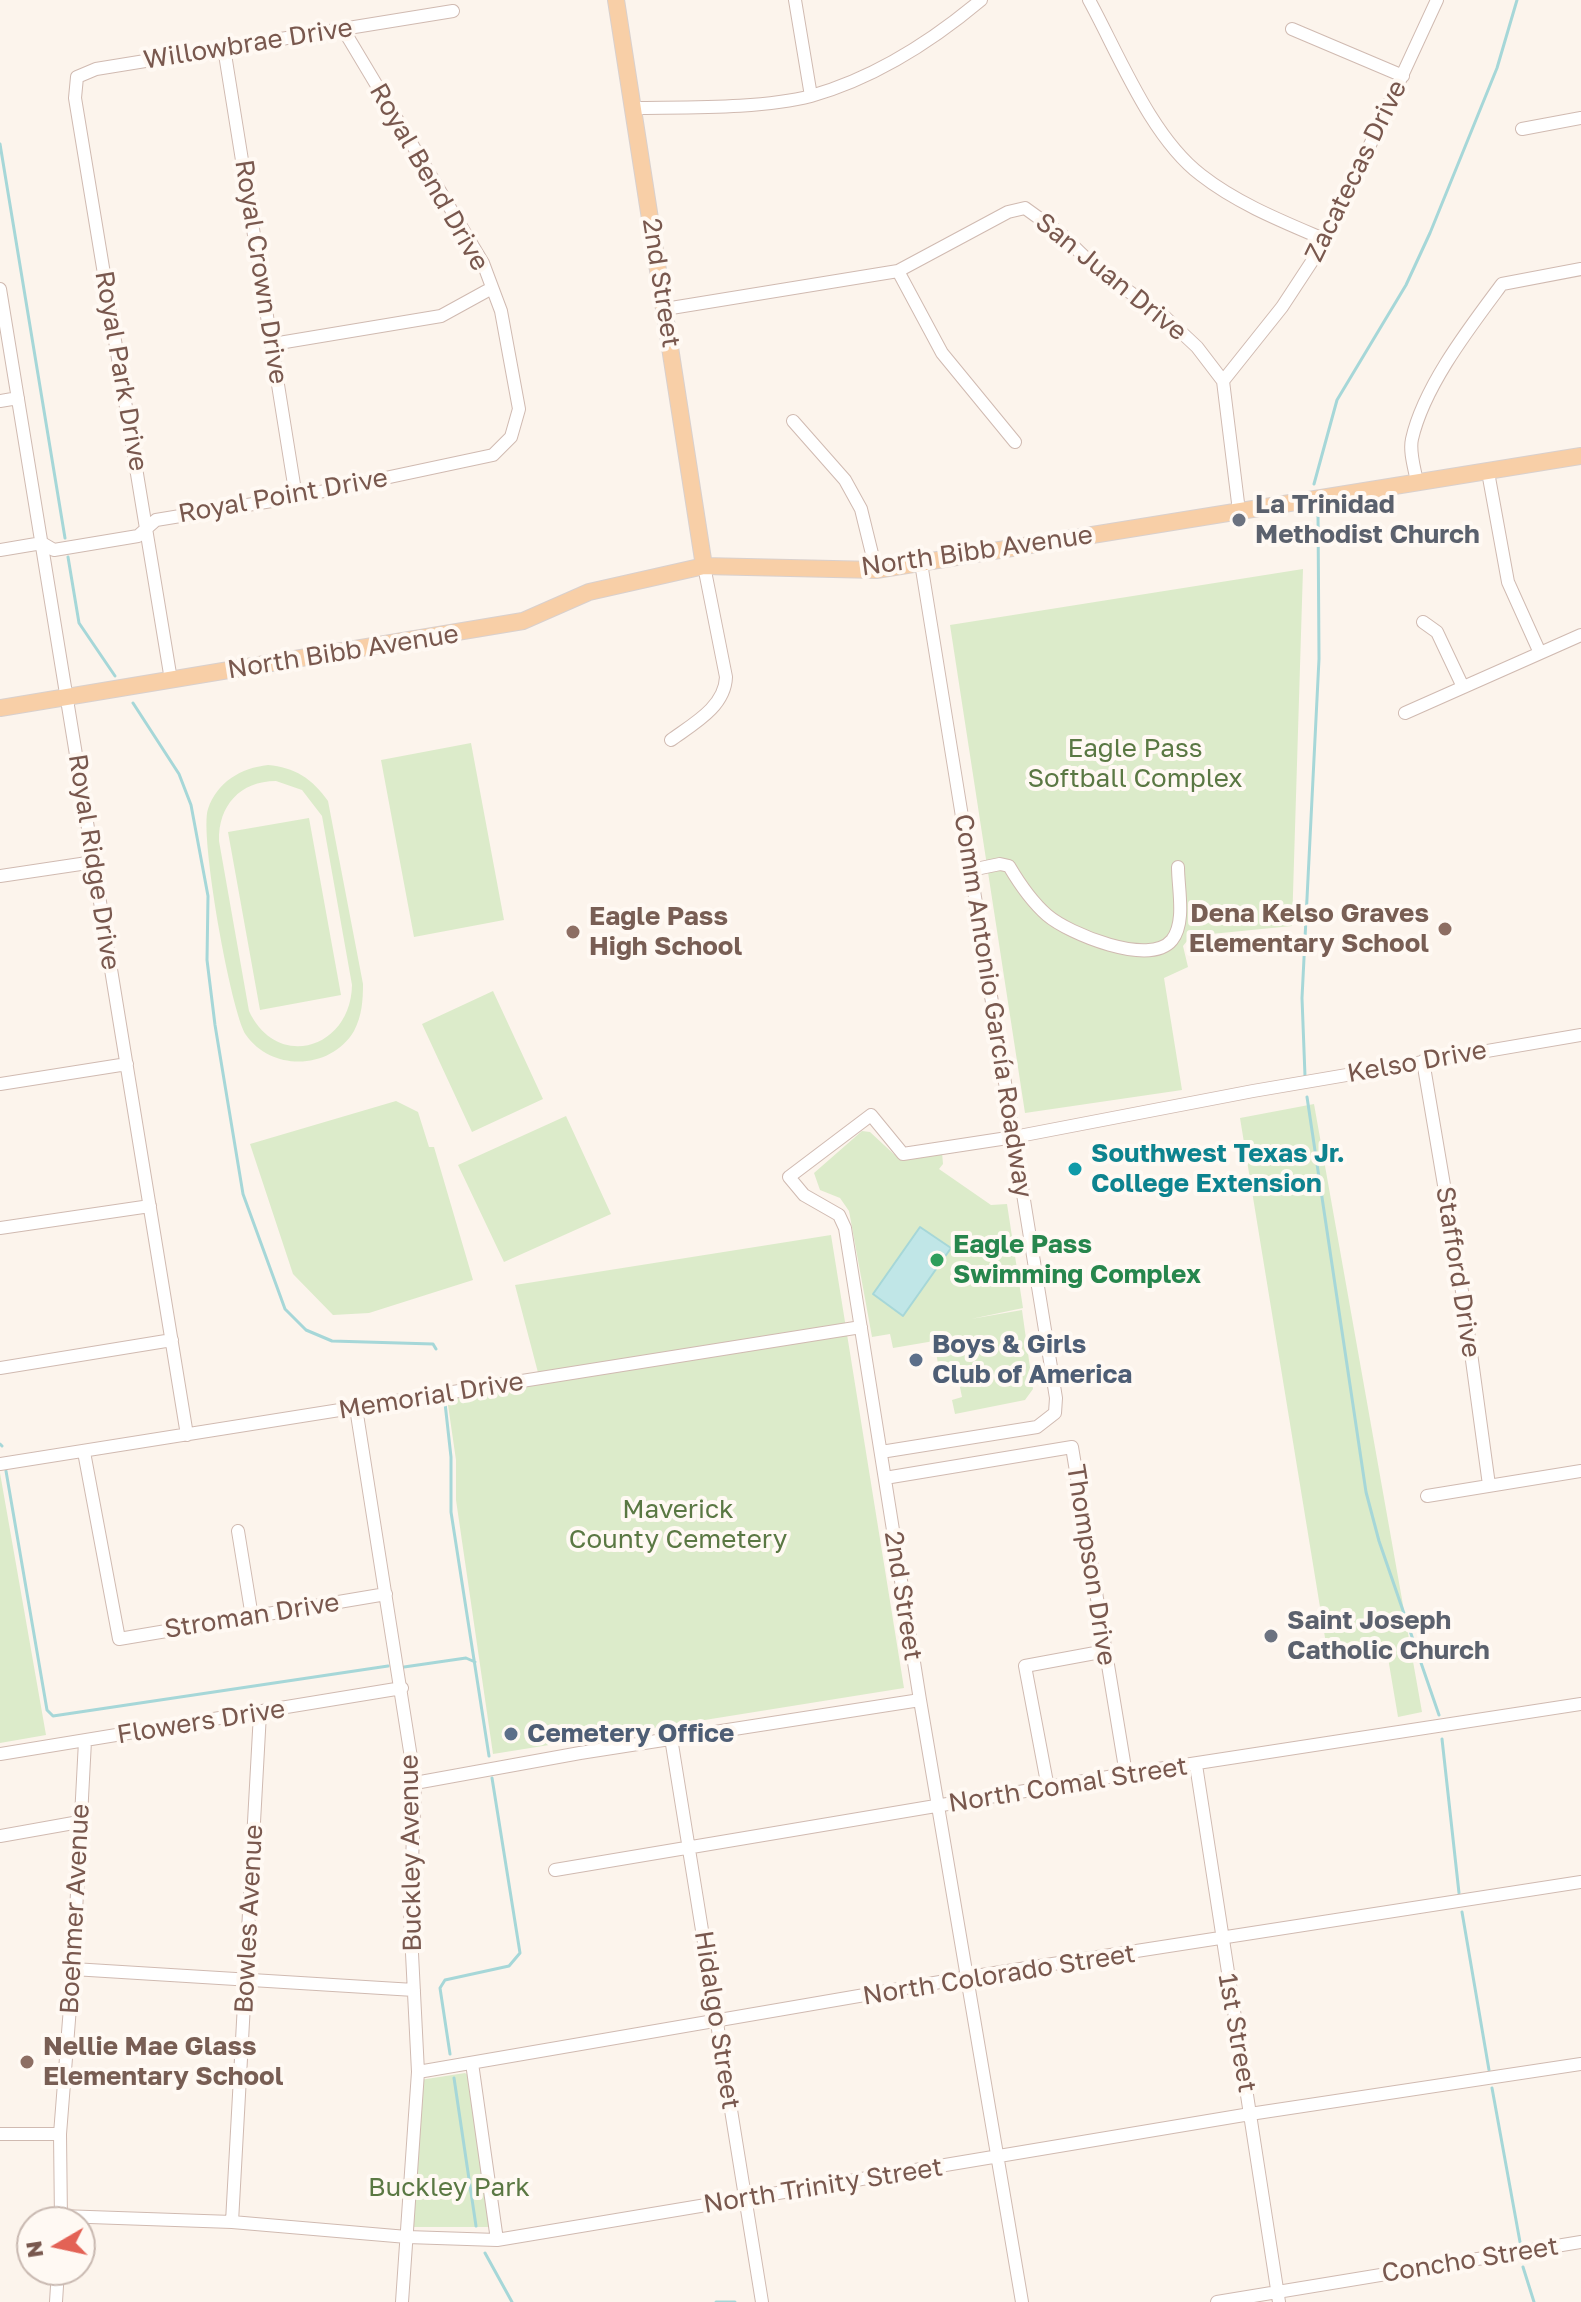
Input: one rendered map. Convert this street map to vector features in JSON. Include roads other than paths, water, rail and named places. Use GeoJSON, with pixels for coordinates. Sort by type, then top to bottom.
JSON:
{"type":"FeatureCollection","features":[{"type":"Feature","properties":{"kind":"main road","name":"2nd Street"},"geometry":{"type":"LineString","coordinates":[[616,0],[704,566]]}},
{"type":"Feature","properties":{"kind":"main road","name":"North Bibb Avenue"},"geometry":{"type":"LineString","coordinates":[[0,708],[523,621],[589,592],[704,566],[876,570],[1581,456]]}},
{"type":"Feature","properties":{"kind":"street"},"geometry":{"type":"LineString","coordinates":[[795,0],[811,96]]}},
{"type":"Feature","properties":{"kind":"street"},"geometry":{"type":"LineString","coordinates":[[634,108],[715,107],[811,96],[897,62],[981,0]]}},
{"type":"Feature","properties":{"kind":"street"},"geometry":{"type":"LineString","coordinates":[[1089,0],[1161,132],[1200,174],[1269,216],[1326,240]]}},
{"type":"Feature","properties":{"kind":"street","name":"Zacatecas Drive"},"geometry":{"type":"LineString","coordinates":[[1223,381],[1282,307],[1326,240],[1437,0]]}},
{"type":"Feature","properties":{"kind":"street","name":"Willowbrae Drive"},"geometry":{"type":"LineString","coordinates":[[91,71],[453,11]]}},
{"type":"Feature","properties":{"kind":"street","name":"Royal Bend Drive"},"geometry":{"type":"LineString","coordinates":[[343,29],[483,263],[501,311],[519,409],[511,437],[493,455],[484,456]]}},
{"type":"Feature","properties":{"kind":"street"},"geometry":{"type":"LineString","coordinates":[[1292,29],[1403,76]]}},
{"type":"Feature","properties":{"kind":"street","name":"Royal Crown Drive"},"geometry":{"type":"LineString","coordinates":[[224,48],[296,497]]}},
{"type":"Feature","properties":{"kind":"street","name":"Royal Park Drive"},"geometry":{"type":"LineString","coordinates":[[91,71],[77,77],[75,98],[171,680]]}},
{"type":"Feature","properties":{"kind":"street"},"geometry":{"type":"LineString","coordinates":[[1522,129],[1581,118]]}},
{"type":"Feature","properties":{"kind":"street","name":"San Juan Drive"},"geometry":{"type":"LineString","coordinates":[[665,309],[898,271],[1008,212],[1025,208],[1061,234],[1096,268],[1166,318],[1197,347],[1223,381]]}},
{"type":"Feature","properties":{"kind":"street"},"geometry":{"type":"LineString","coordinates":[[1417,482],[1411,442],[1428,399],[1467,330],[1502,284],[1581,269]]}},
{"type":"Feature","properties":{"kind":"street"},"geometry":{"type":"LineString","coordinates":[[898,271],[942,353],[1015,442]]}},
{"type":"Feature","properties":{"kind":"street"},"geometry":{"type":"LineString","coordinates":[[273,344],[441,316],[492,288]]}},
{"type":"Feature","properties":{"kind":"street","name":"Royal Ridge Drive"},"geometry":{"type":"LineString","coordinates":[[0,289],[187,1435]]}},
{"type":"Feature","properties":{"kind":"street"},"geometry":{"type":"LineString","coordinates":[[1223,381],[1239,511]]}},
{"type":"Feature","properties":{"kind":"street"},"geometry":{"type":"LineString","coordinates":[[0,401],[18,398]]}},
{"type":"Feature","properties":{"kind":"street"},"geometry":{"type":"LineString","coordinates":[[793,421],[845,480],[861,509],[876,570]]}},
{"type":"Feature","properties":{"kind":"street","name":"Royal Point Drive"},"geometry":{"type":"LineString","coordinates":[[0,550],[42,543],[54,550],[138,536],[156,520],[296,497],[484,456]]}},
{"type":"Feature","properties":{"kind":"street"},"geometry":{"type":"LineString","coordinates":[[1488,472],[1508,582],[1540,653]]}},
{"type":"Feature","properties":{"kind":"street","name":"Comm Antonio García Roadway"},"geometry":{"type":"LineString","coordinates":[[881,1452],[1037,1427],[1055,1413],[1056,1398],[921,563]]}},
{"type":"Feature","properties":{"kind":"street"},"geometry":{"type":"LineString","coordinates":[[671,740],[725,693],[726,677],[704,566]]}},
{"type":"Feature","properties":{"kind":"street"},"geometry":{"type":"LineString","coordinates":[[1423,622],[1437,632],[1463,687]]}},
{"type":"Feature","properties":{"kind":"street"},"geometry":{"type":"LineString","coordinates":[[1405,713],[1581,635]]}},
{"type":"Feature","properties":{"kind":"street"},"geometry":{"type":"LineString","coordinates":[[0,876],[94,862]]}},
{"type":"Feature","properties":{"kind":"street"},"geometry":{"type":"LineString","coordinates":[[971,870],[1000,864],[1009,866],[1030,896],[1060,925],[1138,952],[1161,950],[1172,940],[1180,925],[1178,867]]}},
{"type":"Feature","properties":{"kind":"street","name":"Kelso Drive"},"geometry":{"type":"LineString","coordinates":[[1014,1137],[1423,1061],[1581,1037]]}},
{"type":"Feature","properties":{"kind":"street","name":"Stafford Drive"},"geometry":{"type":"LineString","coordinates":[[1423,1061],[1467,1323],[1489,1485]]}},
{"type":"Feature","properties":{"kind":"street"},"geometry":{"type":"LineString","coordinates":[[0,1084],[127,1064]]}},
{"type":"Feature","properties":{"kind":"street","name":"2nd Street"},"geometry":{"type":"LineString","coordinates":[[1014,1137],[903,1154],[871,1115],[789,1177],[804,1195],[834,1211],[843,1221],[1022,2302]]}},
{"type":"Feature","properties":{"kind":"street"},"geometry":{"type":"LineString","coordinates":[[0,1228],[150,1206]]}},
{"type":"Feature","properties":{"kind":"street","name":"Memorial Drive"},"geometry":{"type":"LineString","coordinates":[[0,1464],[861,1327]]}},
{"type":"Feature","properties":{"kind":"street"},"geometry":{"type":"LineString","coordinates":[[0,1368],[172,1340]]}},
{"type":"Feature","properties":{"kind":"street","name":"Buckley Avenue"},"geometry":{"type":"LineString","coordinates":[[356,1408],[415,1783],[410,1914],[418,2072],[402,2302]]}},
{"type":"Feature","properties":{"kind":"street","name":"Thompson Drive"},"geometry":{"type":"LineString","coordinates":[[885,1478],[1072,1447],[1126,1774]]}},
{"type":"Feature","properties":{"kind":"street","name":"Stroman Drive"},"geometry":{"type":"LineString","coordinates":[[84,1452],[119,1639],[386,1594]]}},
{"type":"Feature","properties":{"kind":"street"},"geometry":{"type":"LineString","coordinates":[[1427,1496],[1581,1471]]}},
{"type":"Feature","properties":{"kind":"street"},"geometry":{"type":"LineString","coordinates":[[238,1531],[252,1617]]}},
{"type":"Feature","properties":{"kind":"street"},"geometry":{"type":"LineString","coordinates":[[1048,1788],[1025,1666],[1106,1651]]}},
{"type":"Feature","properties":{"kind":"street","name":"Flowers Drive"},"geometry":{"type":"LineString","coordinates":[[0,1754],[402,1688]]}},
{"type":"Feature","properties":{"kind":"street"},"geometry":{"type":"LineString","coordinates":[[415,1783],[671,1738],[920,1700]]}},
{"type":"Feature","properties":{"kind":"street","name":"North Comal Street"},"geometry":{"type":"LineString","coordinates":[[555,1870],[1126,1774],[1581,1704]]}},
{"type":"Feature","properties":{"kind":"street","name":"Bowles Avenue"},"geometry":{"type":"LineString","coordinates":[[232,2222],[260,1713]]}},
{"type":"Feature","properties":{"kind":"street","name":"Hidalgo Street"},"geometry":{"type":"LineString","coordinates":[[671,1738],[762,2302]]}},
{"type":"Feature","properties":{"kind":"street","name":"Boehmer Avenue"},"geometry":{"type":"LineString","coordinates":[[61,2206],[60,2134],[73,1969],[85,1741]]}},
{"type":"Feature","properties":{"kind":"street","name":"1st Street"},"geometry":{"type":"LineString","coordinates":[[1196,1765],[1278,2297]]}},
{"type":"Feature","properties":{"kind":"street"},"geometry":{"type":"LineString","coordinates":[[0,1836],[79,1822]]}},
{"type":"Feature","properties":{"kind":"street","name":"North Colorado Street"},"geometry":{"type":"LineString","coordinates":[[418,2072],[717,2023],[969,1977],[1581,1882]]}},
{"type":"Feature","properties":{"kind":"street"},"geometry":{"type":"LineString","coordinates":[[73,1969],[414,1990]]}},
{"type":"Feature","properties":{"kind":"street"},"geometry":{"type":"LineString","coordinates":[[472,2063],[497,2240]]}},
{"type":"Feature","properties":{"kind":"street","name":"North Trinity Street"},"geometry":{"type":"LineString","coordinates":[[96,2220],[232,2222],[407,2237],[497,2240],[1250,2114],[1581,2064]]}},
{"type":"Feature","properties":{"kind":"street"},"geometry":{"type":"LineString","coordinates":[[0,2134],[60,2134]]}},
{"type":"Feature","properties":{"kind":"street","name":"Concho Street"},"geometry":{"type":"LineString","coordinates":[[1217,2302],[1278,2297],[1581,2242]]}},
{"type":"Feature","properties":{"kind":"water"},"geometry":{"type":"Polygon","coordinates":[[[920,1227],[951,1248],[903,1316],[873,1294],[920,1227]]]}},
{"type":"Feature","properties":{"kind":"waterway"},"geometry":{"type":"LineString","coordinates":[[1314,484],[1337,400],[1406,285],[1430,233],[1497,68],[1517,0]]}},
{"type":"Feature","properties":{"kind":"waterway"},"geometry":{"type":"LineString","coordinates":[[0,144],[65,538]]}},
{"type":"Feature","properties":{"kind":"waterway"},"geometry":{"type":"LineString","coordinates":[[1305,1076],[1302,998],[1319,659],[1318,512]]}},
{"type":"Feature","properties":{"kind":"waterway"},"geometry":{"type":"LineString","coordinates":[[68,557],[79,623],[115,676]]}},
{"type":"Feature","properties":{"kind":"waterway"},"geometry":{"type":"LineString","coordinates":[[133,703],[179,774],[191,805],[208,896],[207,960],[215,1025],[243,1194],[285,1309],[306,1330],[332,1341],[433,1344],[436,1349]]}},
{"type":"Feature","properties":{"kind":"waterway"},"geometry":{"type":"LineString","coordinates":[[1307,1097],[1366,1492],[1379,1541],[1439,1715]]}},
{"type":"Feature","properties":{"kind":"waterway"},"geometry":{"type":"LineString","coordinates":[[445,1403],[451,1457],[451,1512],[489,1756]]}},
{"type":"Feature","properties":{"kind":"waterway"},"geometry":{"type":"LineString","coordinates":[[6,1471],[47,1710],[53,1716],[388,1666]]}},
{"type":"Feature","properties":{"kind":"waterway"},"geometry":{"type":"LineString","coordinates":[[404,1667],[466,1658],[475,1662]]}},
{"type":"Feature","properties":{"kind":"waterway"},"geometry":{"type":"LineString","coordinates":[[1442,1739],[1459,1893]]}},
{"type":"Feature","properties":{"kind":"waterway"},"geometry":{"type":"LineString","coordinates":[[450,2054],[440,1988],[445,1980],[509,1966],[520,1953],[492,1778]]}},
{"type":"Feature","properties":{"kind":"waterway"},"geometry":{"type":"LineString","coordinates":[[1462,1912],[1489,2070]]}},
{"type":"Feature","properties":{"kind":"waterway"},"geometry":{"type":"LineString","coordinates":[[454,2078],[476,2226]]}},
{"type":"Feature","properties":{"kind":"waterway"},"geometry":{"type":"LineString","coordinates":[[1492,2088],[1520,2242]]}},
{"type":"Feature","properties":{"kind":"waterway"},"geometry":{"type":"LineString","coordinates":[[485,2253],[512,2302]]}},
{"type":"Feature","properties":{"kind":"waterway"},"geometry":{"type":"LineString","coordinates":[[1523,2267],[1534,2302]]}},
{"type":"Feature","properties":{"kind":"waterway"},"geometry":{"type":"LineString","coordinates":[[716,2302],[735,2302]]}},
{"type":"Feature","properties":{"kind":"place","name":"La Trinidad Methodist Church"},"geometry":{"type":"Point","coordinates":[1239,520]}},
{"type":"Feature","properties":{"kind":"place","name":"Dena Kelso Graves Elementary School"},"geometry":{"type":"Point","coordinates":[1445,929]}},
{"type":"Feature","properties":{"kind":"place","name":"Eagle Pass High School"},"geometry":{"type":"Point","coordinates":[573,932]}},
{"type":"Feature","properties":{"kind":"place","name":"Southwest Texas Jr. College Extension"},"geometry":{"type":"Point","coordinates":[1075,1169]}},
{"type":"Feature","properties":{"kind":"place","name":"Eagle Pass Swimming Complex"},"geometry":{"type":"Point","coordinates":[937,1260]}},
{"type":"Feature","properties":{"kind":"place","name":"Boys & Girls Club of America"},"geometry":{"type":"Point","coordinates":[916,1360]}},
{"type":"Feature","properties":{"kind":"place","name":"Saint Joseph Catholic Church"},"geometry":{"type":"Point","coordinates":[1271,1636]}},
{"type":"Feature","properties":{"kind":"place","name":"Cemetery Office"},"geometry":{"type":"Point","coordinates":[511,1734]}},
{"type":"Feature","properties":{"kind":"place","name":"Nellie Mae Glass Elementary School"},"geometry":{"type":"Point","coordinates":[27,2062]}},
{"type":"Feature","properties":{"kind":"park label","name":"Eagle Pass Softball Complex"},"geometry":{"type":"Point","coordinates":[1135,764]}},
{"type":"Feature","properties":{"kind":"park label","name":"Maverick County Cemetery"},"geometry":{"type":"Point","coordinates":[678,1525]}},
{"type":"Feature","properties":{"kind":"park label","name":"Buckley Park"},"geometry":{"type":"Point","coordinates":[449,2188]}}]}
